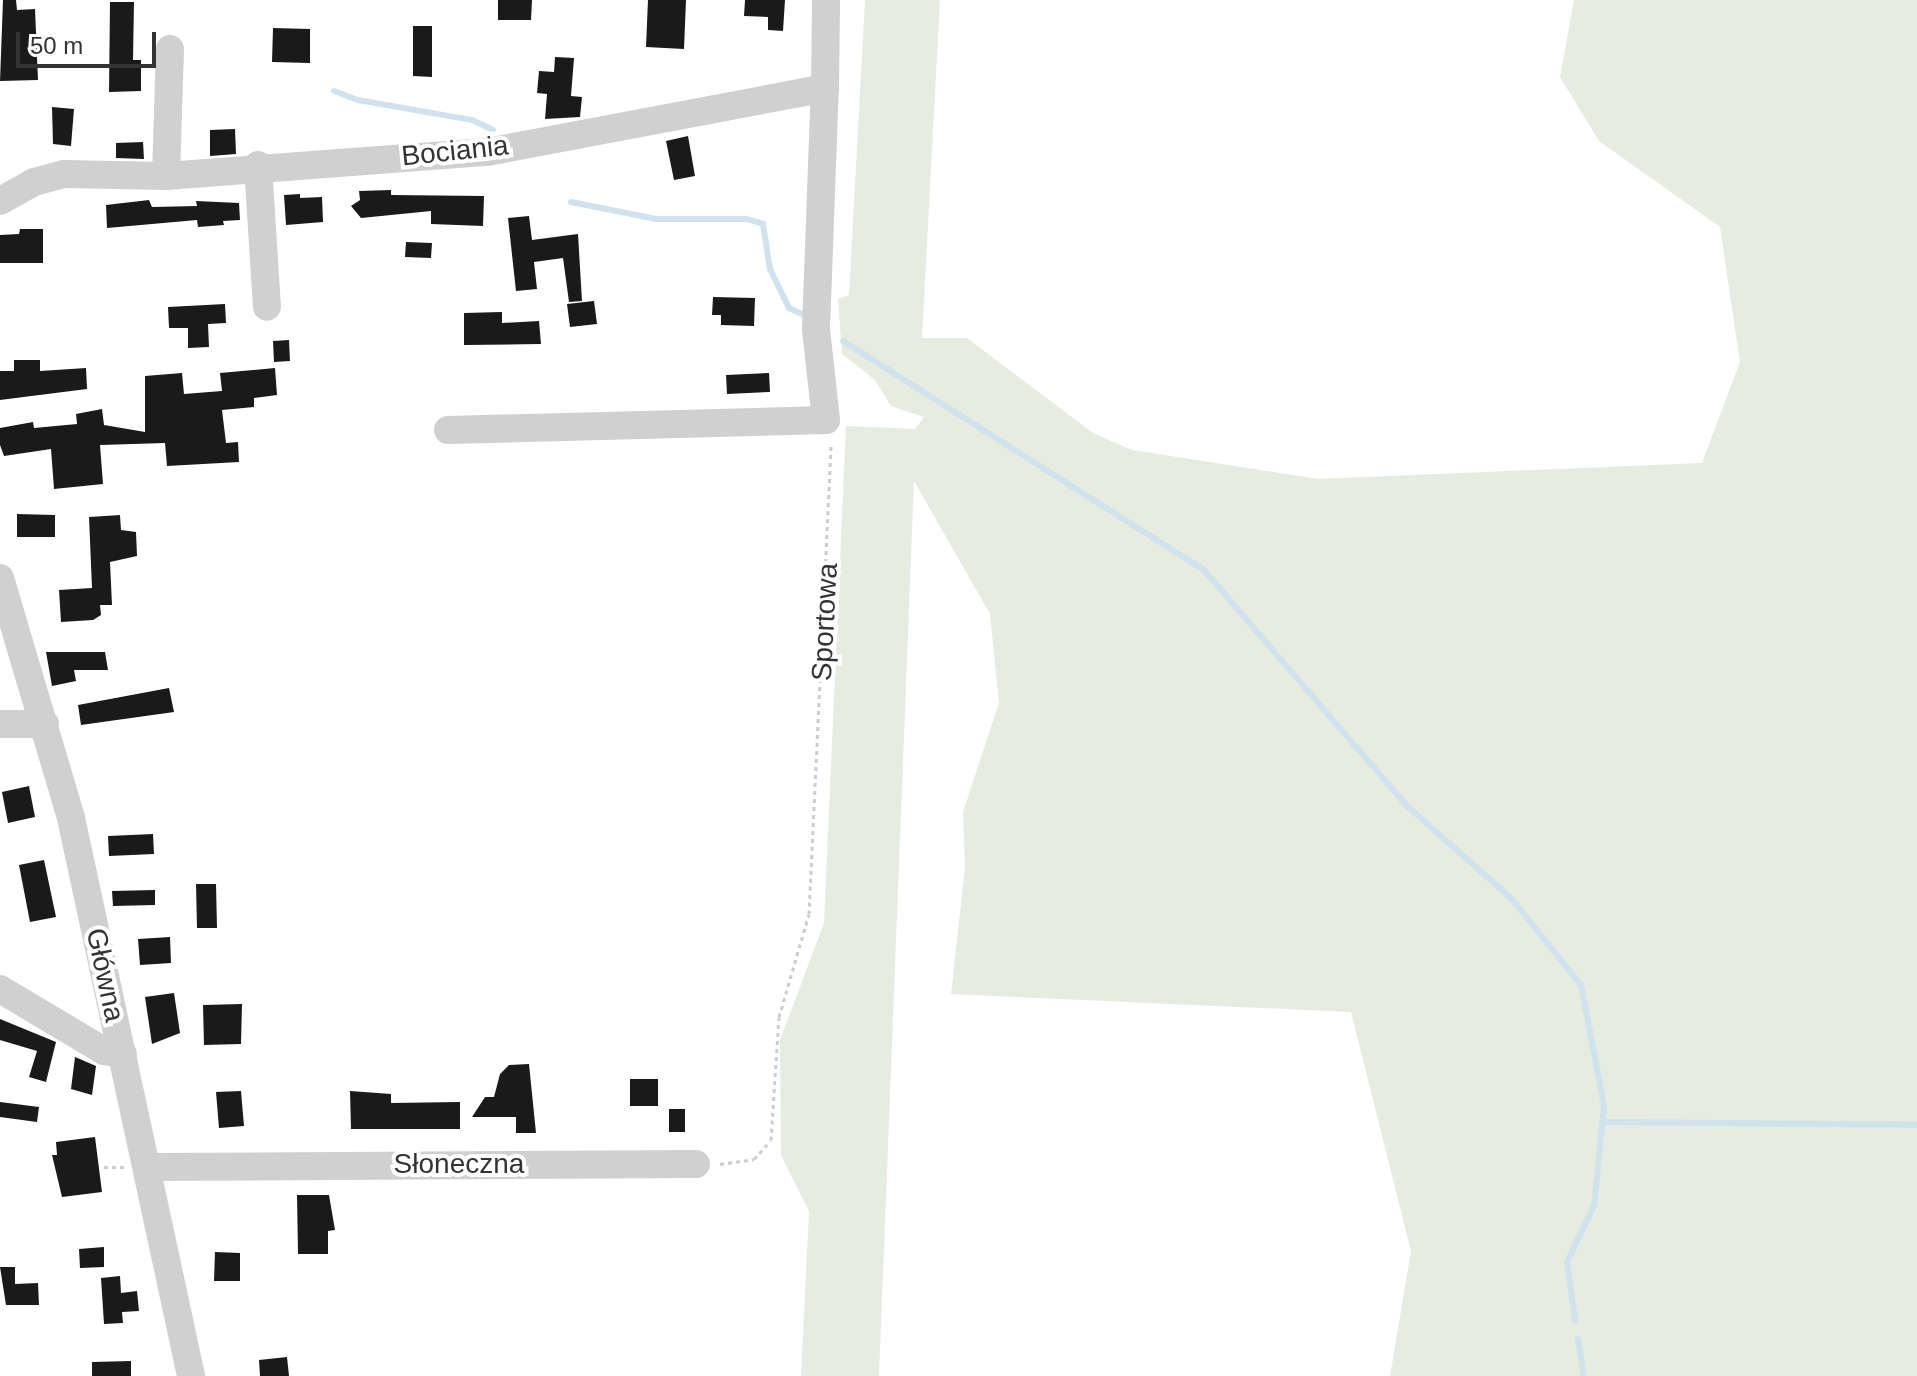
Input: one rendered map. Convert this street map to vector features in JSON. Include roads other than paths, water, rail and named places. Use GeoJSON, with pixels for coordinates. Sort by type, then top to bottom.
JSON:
{"type":"FeatureCollection","features":[{"type":"Feature","properties":{"kind":"street"},"geometry":{"type":"LineString","coordinates":[[448,430],[826,420],[816,329],[826,0]]}},
{"type":"Feature","properties":{"kind":"street"},"geometry":{"type":"LineString","coordinates":[[166,176],[170,49]]}},
{"type":"Feature","properties":{"kind":"street","name":"Bociania"},"geometry":{"type":"LineString","coordinates":[[0,201],[34,182],[64,174],[166,176],[258,165],[487,152],[825,88]]}},
{"type":"Feature","properties":{"kind":"street"},"geometry":{"type":"LineString","coordinates":[[258,165],[267,307]]}},
{"type":"Feature","properties":{"kind":"street","name":"Główna"},"geometry":{"type":"LineString","coordinates":[[0,578],[45,724],[82,862],[150,1167],[191,1376]]}},
{"type":"Feature","properties":{"kind":"street"},"geometry":{"type":"LineString","coordinates":[[0,724],[45,724]]}},
{"type":"Feature","properties":{"kind":"street"},"geometry":{"type":"LineString","coordinates":[[0,989],[104,1051],[123,1054]]}},
{"type":"Feature","properties":{"kind":"street","name":"Słoneczna"},"geometry":{"type":"LineString","coordinates":[[150,1167],[696,1164]]}},
{"type":"Feature","properties":{"kind":"waterway"},"geometry":{"type":"LineString","coordinates":[[334,91],[358,100],[472,120],[493,130]]}},
{"type":"Feature","properties":{"kind":"waterway"},"geometry":{"type":"LineString","coordinates":[[571,202],[656,219],[747,219],[763,224],[770,269],[789,308],[808,317]]}},
{"type":"Feature","properties":{"kind":"waterway"},"geometry":{"type":"LineString","coordinates":[[843,341],[1204,570],[1406,805],[1512,899],[1581,985],[1604,1106],[1594,1206],[1567,1262],[1575,1320]]}},
{"type":"Feature","properties":{"kind":"waterway"},"geometry":{"type":"LineString","coordinates":[[1603,1122],[1917,1125]]}},
{"type":"Feature","properties":{"kind":"waterway"},"geometry":{"type":"LineString","coordinates":[[1578,1339],[1584,1376]]}}]}
